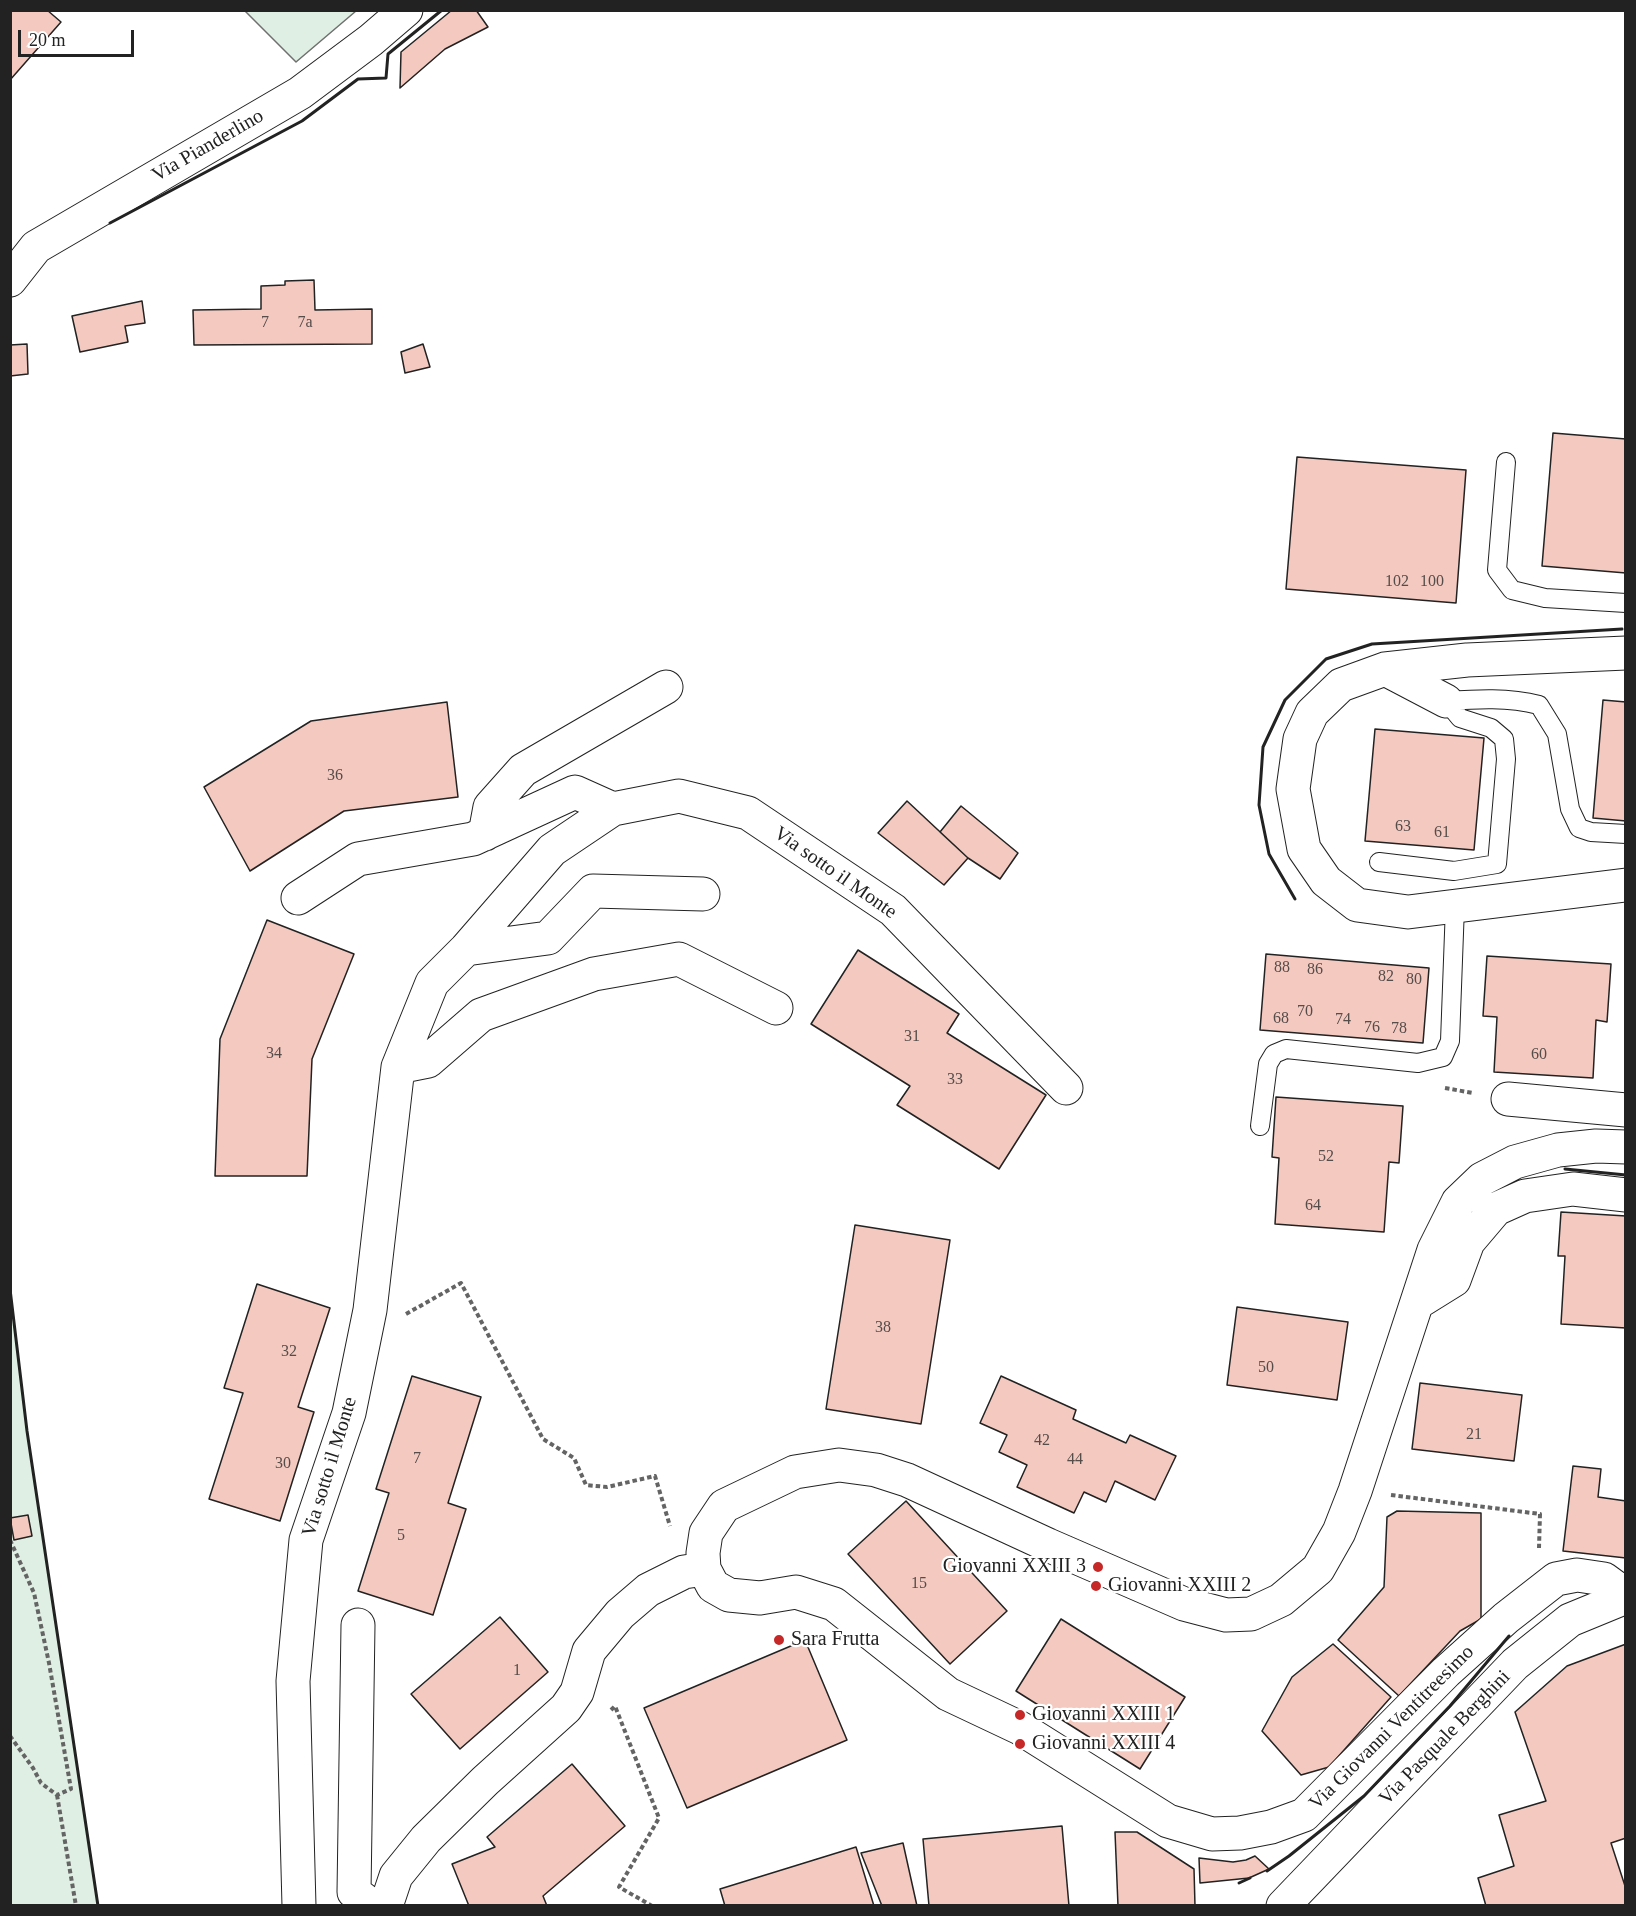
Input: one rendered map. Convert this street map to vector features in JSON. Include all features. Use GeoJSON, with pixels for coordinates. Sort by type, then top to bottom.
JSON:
{"type":"FeatureCollection","features":[{"type":"Feature","properties":{"kind":"street","name":"Via Pianderlino"},"geometry":{"type":"LineString","coordinates":[[10,280],[36,248],[300,93],[371,40],[406,10]]}},
{"type":"Feature","properties":{"kind":"street"},"geometry":{"type":"LineString","coordinates":[[1626,653],[1467,660],[1385,669],[1341,685],[1312,713],[1300,739],[1293,789],[1304,849],[1326,881],[1357,905],[1408,912],[1626,885]]}},
{"type":"Feature","properties":{"kind":"street"},"geometry":{"type":"LineString","coordinates":[[1385,669],[1446,701]]}},
{"type":"Feature","properties":{"kind":"street"},"geometry":{"type":"LineString","coordinates":[[485,834],[490,807],[523,770],[666,687]]}},
{"type":"Feature","properties":{"kind":"street"},"geometry":{"type":"LineString","coordinates":[[298,898],[358,859],[473,839],[575,792],[613,809]]}},
{"type":"Feature","properties":{"kind":"street","name":"Via sotto il Monte"},"geometry":{"type":"LineString","coordinates":[[299,1905],[293,1681],[306,1540],[349,1413],[370,1310],[398,1067],[432,983],[466,949],[552,850],[613,809],[679,796],[748,813],[892,910],[1066,1088]]}},
{"type":"Feature","properties":{"kind":"street"},"geometry":{"type":"LineString","coordinates":[[466,949],[548,938],[593,891],[703,894]]}},
{"type":"Feature","properties":{"kind":"street"},"geometry":{"type":"LineString","coordinates":[[398,1067],[428,1061],[481,1015],[594,974],[679,959],[776,1008]]}},
{"type":"Feature","properties":{"kind":"street"},"geometry":{"type":"LineString","coordinates":[[1508,1099],[1625,1103]]}},
{"type":"Feature","properties":{"kind":"street"},"geometry":{"type":"LineString","coordinates":[[386,1905],[396,1876],[426,1839],[485,1781],[566,1708],[577,1692],[589,1651],[620,1614],[648,1590],[694,1571],[703,1552],[706,1533],[724,1506],[795,1472],[839,1465],[876,1470],[907,1480],[1184,1604],[1226,1615],[1251,1614],[1281,1600],[1318,1569],[1339,1532],[1434,1250],[1458,1202],[1482,1179],[1515,1162],[1558,1150],[1596,1146],[1626,1147]]}},
{"type":"Feature","properties":{"kind":"street"},"geometry":{"type":"LineString","coordinates":[[1418,1303],[1454,1280],[1468,1242],[1496,1209],[1526,1196],[1573,1189],[1626,1195]]}},
{"type":"Feature","properties":{"kind":"street","name":"Via Giovanni Ventitreesimo"},"geometry":{"type":"LineString","coordinates":[[694,1571],[729,1595],[760,1598],[796,1592],[834,1604],[948,1694],[1020,1728],[1168,1821],[1212,1834],[1240,1833],[1271,1827],[1304,1815],[1446,1672],[1506,1618],[1556,1579],[1577,1575],[1604,1579],[1626,1596]]}},
{"type":"Feature","properties":{"kind":"street","name":"Via Pasquale Berghini"},"geometry":{"type":"LineString","coordinates":[[1284,1905],[1515,1664],[1570,1620],[1626,1596]]}},
{"type":"Feature","properties":{"kind":"street"},"geometry":{"type":"LineString","coordinates":[[358,1625],[354,1892],[372,1905]]}},
{"type":"Feature","properties":{"kind":"lane"},"geometry":{"type":"LineString","coordinates":[[1506,462],[1497,570],[1512,590],[1545,598],[1626,603]]}},
{"type":"Feature","properties":{"kind":"lane"},"geometry":{"type":"LineString","coordinates":[[1446,701],[1484,698],[1519,700],[1539,705],[1557,734],[1570,809],[1579,828],[1591,832],[1626,834]]}},
{"type":"Feature","properties":{"kind":"lane"},"geometry":{"type":"LineString","coordinates":[[1379,862],[1454,871],[1497,864],[1506,759],[1504,739],[1491,728],[1460,718],[1446,701]]}},
{"type":"Feature","properties":{"kind":"lane"},"geometry":{"type":"LineString","coordinates":[[1260,1126],[1268,1064],[1274,1054],[1286,1049],[1418,1063],[1443,1057],[1450,1041],[1455,906]]}},
{"type":"Feature","properties":{"kind":"path"},"geometry":{"type":"LineString","coordinates":[[396,1319],[461,1283],[543,1439],[574,1458],[585,1485],[607,1487],[655,1476],[694,1571]]}},
{"type":"Feature","properties":{"kind":"path"},"geometry":{"type":"LineString","coordinates":[[1354,1491],[1540,1514],[1539,1553]]}},
{"type":"Feature","properties":{"kind":"path"},"geometry":{"type":"LineString","coordinates":[[10,1540],[34,1593],[49,1663],[71,1789],[57,1795]]}},
{"type":"Feature","properties":{"kind":"path"},"geometry":{"type":"LineString","coordinates":[[607,1713],[615,1706],[659,1818],[619,1887],[652,1905]]}},
{"type":"Feature","properties":{"kind":"path"},"geometry":{"type":"LineString","coordinates":[[10,1736],[41,1783],[57,1795],[76,1905]]}},
{"type":"Feature","properties":{"kind":"green space"},"geometry":{"type":"Polygon","coordinates":[[[245,11],[356,11],[296,62],[245,11]]]}},
{"type":"Feature","properties":{"kind":"green space"},"geometry":{"type":"Polygon","coordinates":[[[10,1289],[27,1431],[98,1905],[11,1905],[10,1289]]]}},
{"type":"Feature","properties":{"kind":"building"},"geometry":{"type":"Polygon","coordinates":[[[10,10],[47,10],[61,22],[10,80],[10,10]]]}},
{"type":"Feature","properties":{"kind":"building"},"geometry":{"type":"Polygon","coordinates":[[[452,10],[476,10],[488,27],[445,49],[400,88],[401,52],[452,10]]]}},
{"type":"Feature","properties":{"kind":"building"},"geometry":{"type":"Polygon","coordinates":[[[314,280],[315,310],[372,309],[372,344],[194,345],[193,310],[261,309],[261,286],[285,285],[285,281],[314,280]]]}},
{"type":"Feature","properties":{"kind":"building"},"geometry":{"type":"Polygon","coordinates":[[[142,301],[145,323],[125,326],[128,342],[80,352],[72,316],[142,301]]]}},
{"type":"Feature","properties":{"kind":"building"},"geometry":{"type":"Polygon","coordinates":[[[27,344],[28,374],[10,376],[10,345],[27,344]]]}},
{"type":"Feature","properties":{"kind":"building"},"geometry":{"type":"Polygon","coordinates":[[[423,344],[430,367],[405,373],[401,352],[423,344]]]}},
{"type":"Feature","properties":{"kind":"building"},"geometry":{"type":"Polygon","coordinates":[[[1553,433],[1626,439],[1626,573],[1542,566],[1553,433]]]}},
{"type":"Feature","properties":{"kind":"building"},"geometry":{"type":"Polygon","coordinates":[[[1297,457],[1466,470],[1456,603],[1286,589],[1297,457]]]}},
{"type":"Feature","properties":{"kind":"building"},"geometry":{"type":"Polygon","coordinates":[[[1603,700],[1626,702],[1626,821],[1593,818],[1603,700]]]}},
{"type":"Feature","properties":{"kind":"building"},"geometry":{"type":"Polygon","coordinates":[[[447,702],[458,797],[344,811],[250,871],[204,787],[311,721],[447,702]]]}},
{"type":"Feature","properties":{"kind":"building"},"geometry":{"type":"Polygon","coordinates":[[[1375,729],[1484,738],[1474,850],[1365,841],[1375,729]]]}},
{"type":"Feature","properties":{"kind":"building"},"geometry":{"type":"Polygon","coordinates":[[[907,801],[968,858],[944,885],[878,833],[907,801]]]}},
{"type":"Feature","properties":{"kind":"building"},"geometry":{"type":"Polygon","coordinates":[[[961,806],[1018,853],[1000,879],[968,858],[940,832],[961,806]]]}},
{"type":"Feature","properties":{"kind":"building"},"geometry":{"type":"Polygon","coordinates":[[[267,920],[354,954],[312,1059],[307,1176],[215,1176],[220,1039],[267,920]]]}},
{"type":"Feature","properties":{"kind":"building"},"geometry":{"type":"Polygon","coordinates":[[[858,950],[959,1014],[947,1033],[1046,1095],[999,1169],[897,1105],[910,1086],[811,1024],[858,950]]]}},
{"type":"Feature","properties":{"kind":"building"},"geometry":{"type":"Polygon","coordinates":[[[1266,954],[1429,968],[1423,1043],[1260,1030],[1266,954]]]}},
{"type":"Feature","properties":{"kind":"building"},"geometry":{"type":"Polygon","coordinates":[[[1487,956],[1611,964],[1607,1022],[1596,1020],[1593,1078],[1494,1072],[1497,1017],[1483,1016],[1487,956]]]}},
{"type":"Feature","properties":{"kind":"building"},"geometry":{"type":"Polygon","coordinates":[[[1276,1097],[1403,1106],[1399,1163],[1389,1162],[1384,1232],[1275,1224],[1279,1158],[1272,1157],[1276,1097]]]}},
{"type":"Feature","properties":{"kind":"building"},"geometry":{"type":"Polygon","coordinates":[[[1561,1212],[1626,1216],[1626,1328],[1561,1324],[1565,1256],[1558,1256],[1561,1212]]]}},
{"type":"Feature","properties":{"kind":"building"},"geometry":{"type":"Polygon","coordinates":[[[855,1225],[950,1240],[921,1424],[826,1409],[855,1225]]]}},
{"type":"Feature","properties":{"kind":"building"},"geometry":{"type":"Polygon","coordinates":[[[257,1284],[330,1308],[298,1407],[314,1412],[280,1521],[209,1499],[243,1393],[224,1388],[257,1284]]]}},
{"type":"Feature","properties":{"kind":"building"},"geometry":{"type":"Polygon","coordinates":[[[1237,1307],[1348,1322],[1337,1400],[1227,1385],[1237,1307]]]}},
{"type":"Feature","properties":{"kind":"building"},"geometry":{"type":"Polygon","coordinates":[[[412,1376],[481,1397],[448,1503],[466,1509],[433,1615],[358,1591],[389,1493],[376,1489],[412,1376]]]}},
{"type":"Feature","properties":{"kind":"building"},"geometry":{"type":"Polygon","coordinates":[[[1001,1376],[1076,1410],[1073,1419],[1126,1443],[1130,1435],[1176,1456],[1155,1500],[1115,1481],[1106,1502],[1084,1492],[1074,1513],[1017,1487],[1027,1465],[999,1452],[1007,1435],[980,1423],[1001,1376]]]}},
{"type":"Feature","properties":{"kind":"building"},"geometry":{"type":"Polygon","coordinates":[[[1420,1383],[1522,1395],[1514,1461],[1412,1449],[1420,1383]]]}},
{"type":"Feature","properties":{"kind":"building"},"geometry":{"type":"Polygon","coordinates":[[[1573,1466],[1601,1469],[1598,1497],[1626,1501],[1626,1558],[1563,1551],[1573,1466]]]}},
{"type":"Feature","properties":{"kind":"building"},"geometry":{"type":"Polygon","coordinates":[[[906,1501],[1007,1611],[950,1664],[848,1554],[906,1501]]]}},
{"type":"Feature","properties":{"kind":"building"},"geometry":{"type":"Polygon","coordinates":[[[1397,1511],[1481,1513],[1481,1619],[1460,1631],[1399,1696],[1338,1640],[1384,1587],[1387,1517],[1397,1511]]]}},
{"type":"Feature","properties":{"kind":"building"},"geometry":{"type":"Polygon","coordinates":[[[28,1515],[32,1536],[14,1540],[10,1518],[28,1515]]]}},
{"type":"Feature","properties":{"kind":"building"},"geometry":{"type":"Polygon","coordinates":[[[500,1617],[548,1672],[460,1749],[411,1694],[500,1617]]]}},
{"type":"Feature","properties":{"kind":"building"},"geometry":{"type":"Polygon","coordinates":[[[1061,1619],[1185,1697],[1140,1769],[1016,1691],[1061,1619]]]}},
{"type":"Feature","properties":{"kind":"building"},"geometry":{"type":"Polygon","coordinates":[[[805,1640],[847,1740],[687,1808],[644,1708],[805,1640]]]}},
{"type":"Feature","properties":{"kind":"building"},"geometry":{"type":"Polygon","coordinates":[[[1333,1644],[1391,1697],[1329,1767],[1301,1775],[1262,1731],[1292,1677],[1333,1644]]]}},
{"type":"Feature","properties":{"kind":"building"},"geometry":{"type":"Polygon","coordinates":[[[1626,1644],[1626,1838],[1611,1843],[1626,1889],[1626,1906],[1486,1906],[1478,1878],[1514,1866],[1499,1815],[1546,1801],[1515,1712],[1567,1666],[1626,1644]]]}},
{"type":"Feature","properties":{"kind":"building"},"geometry":{"type":"Polygon","coordinates":[[[572,1764],[625,1826],[543,1896],[547,1906],[469,1906],[452,1864],[495,1847],[487,1837],[572,1764]]]}},
{"type":"Feature","properties":{"kind":"building"},"geometry":{"type":"Polygon","coordinates":[[[1062,1826],[1069,1906],[929,1906],[923,1839],[1062,1826]]]}},
{"type":"Feature","properties":{"kind":"building"},"geometry":{"type":"Polygon","coordinates":[[[1115,1832],[1137,1832],[1194,1869],[1195,1906],[1118,1906],[1115,1832]]]}},
{"type":"Feature","properties":{"kind":"building"},"geometry":{"type":"Polygon","coordinates":[[[903,1843],[917,1906],[882,1906],[861,1853],[903,1843]]]}},
{"type":"Feature","properties":{"kind":"building"},"geometry":{"type":"Polygon","coordinates":[[[856,1847],[874,1906],[725,1906],[720,1889],[856,1847]]]}},
{"type":"Feature","properties":{"kind":"building"},"geometry":{"type":"Polygon","coordinates":[[[1255,1856],[1269,1869],[1249,1878],[1200,1883],[1199,1858],[1233,1862],[1255,1856]]]}},
{"type":"Feature","properties":{"kind":"wall"},"geometry":{"type":"LineString","coordinates":[[110,223],[302,121],[358,79],[386,78],[388,54],[442,10]]}},
{"type":"Feature","properties":{"kind":"wall"},"geometry":{"type":"LineString","coordinates":[[1295,899],[1269,854],[1259,805],[1263,747],[1285,700],[1326,659],[1372,644],[1622,629]]}},
{"type":"Feature","properties":{"kind":"wall"},"geometry":{"type":"LineString","coordinates":[[1565,1169],[1626,1175]]}},
{"type":"Feature","properties":{"kind":"wall"},"geometry":{"type":"LineString","coordinates":[[10,1289],[27,1431],[98,1906]]}},
{"type":"Feature","properties":{"kind":"wall"},"geometry":{"type":"LineString","coordinates":[[1267,1871],[1364,1796],[1450,1706],[1509,1636]]}},
{"type":"Feature","properties":{"kind":"wall"},"geometry":{"type":"LineString","coordinates":[[1239,1883],[1250,1878]]}},
{"type":"Feature","properties":{"kind":"place","name":"Giovanni XXIII 3"},"geometry":{"type":"Point","coordinates":[1098,1567]}},
{"type":"Feature","properties":{"kind":"place","name":"Giovanni XXIII 2"},"geometry":{"type":"Point","coordinates":[1096,1586]}},
{"type":"Feature","properties":{"kind":"place","name":"Sara Frutta"},"geometry":{"type":"Point","coordinates":[779,1640]}},
{"type":"Feature","properties":{"kind":"place","name":"Giovanni XXIII 1"},"geometry":{"type":"Point","coordinates":[1020,1715]}},
{"type":"Feature","properties":{"kind":"place","name":"Giovanni XXIII 4"},"geometry":{"type":"Point","coordinates":[1020,1744]}}]}
